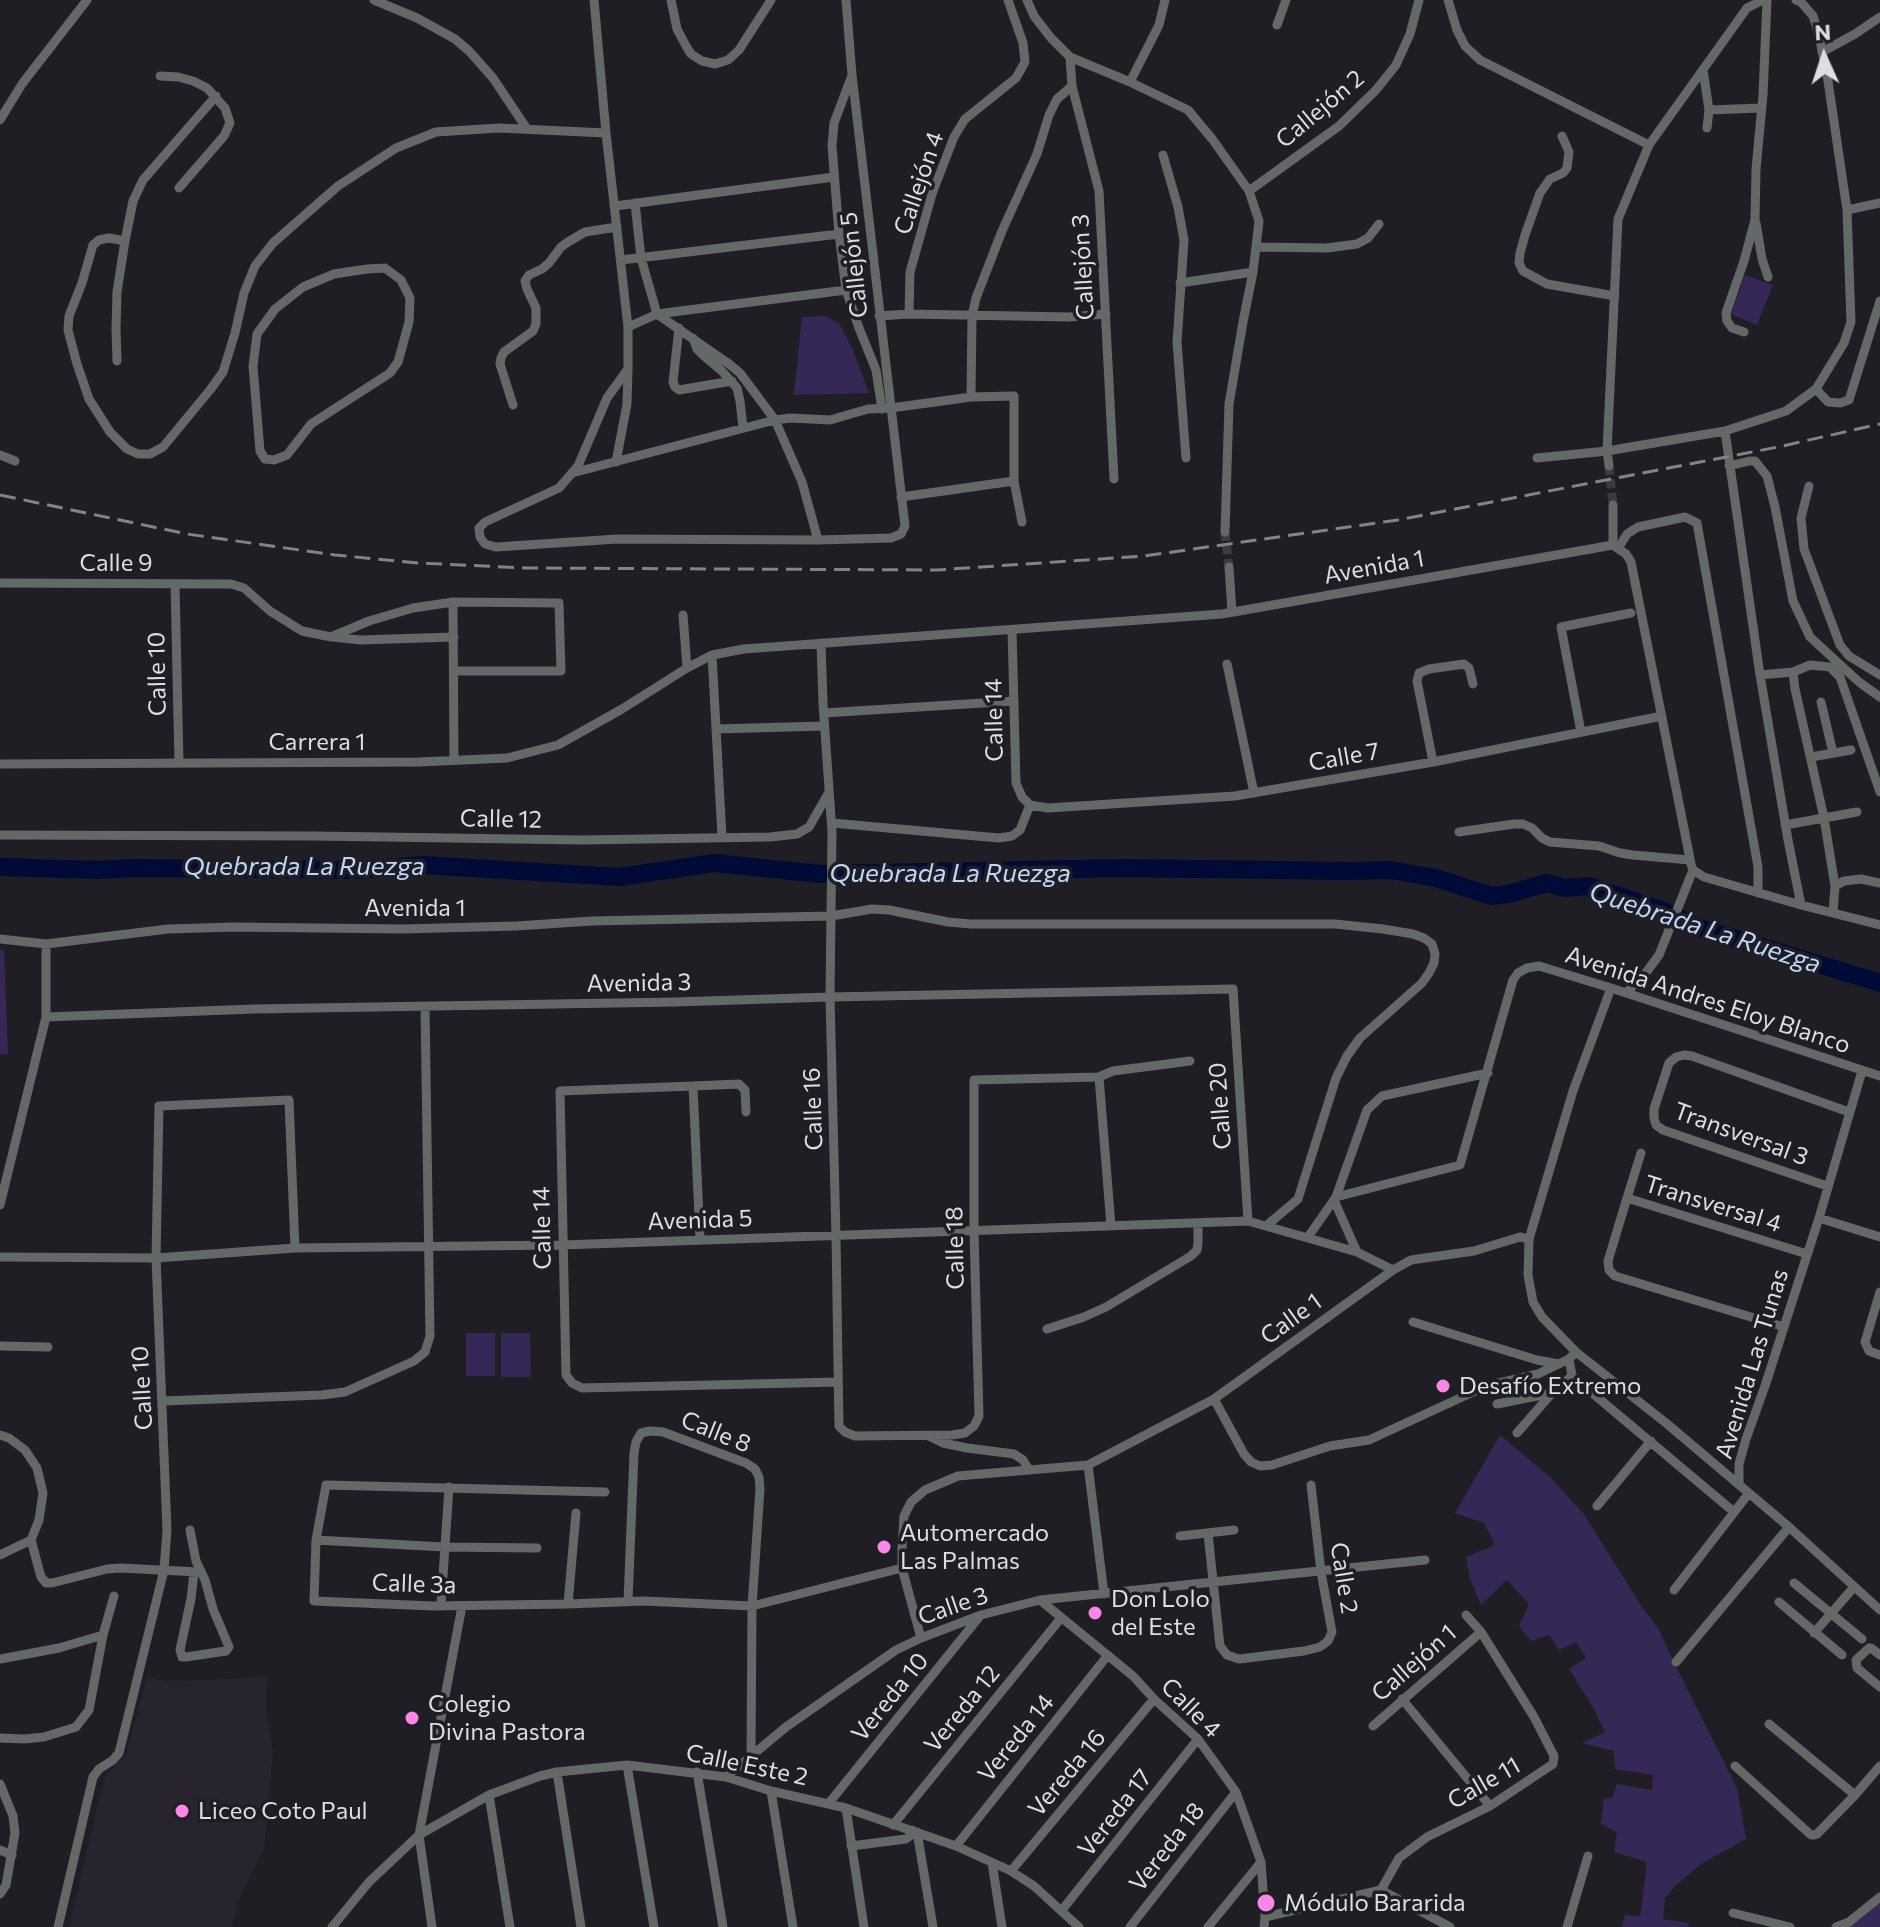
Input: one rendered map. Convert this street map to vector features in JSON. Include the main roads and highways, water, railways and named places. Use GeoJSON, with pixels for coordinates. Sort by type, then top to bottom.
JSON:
{"type":"FeatureCollection","features":[{"type":"Feature","properties":{"kind":"waterway","name":"Quebrada La Ruezga"},"geometry":{"type":"LineString","coordinates":[[0,867],[354,870],[423,865],[619,877],[715,863],[820,874],[1124,868],[1390,870],[1436,878],[1491,896],[1547,883],[1565,888],[1589,886],[1661,910],[1697,927],[1880,983]]}},
{"type":"Feature","properties":{"kind":"tunnel"},"geometry":{"type":"LineString","coordinates":[[1609,466],[1613,505]]}},
{"type":"Feature","properties":{"kind":"tunnel"},"geometry":{"type":"LineString","coordinates":[[1225,532],[1229,567]]}},
{"type":"Feature","properties":{"kind":"railway"},"geometry":{"type":"LineString","coordinates":[[0,495],[187,534],[335,555],[418,563],[526,568],[937,570],[1144,556],[1398,520],[1778,447],[1880,424]]}},
{"type":"Feature","properties":{"kind":"place","name":"Desafío Extremo"},"geometry":{"type":"Point","coordinates":[1443,1386]}},
{"type":"Feature","properties":{"kind":"place","name":"Automercado Las Palmas"},"geometry":{"type":"Point","coordinates":[884,1547]}},
{"type":"Feature","properties":{"kind":"place","name":"Don Lolo del Este"},"geometry":{"type":"Point","coordinates":[1095,1613]}},
{"type":"Feature","properties":{"kind":"place","name":"Colegio Divina Pastora"},"geometry":{"type":"Point","coordinates":[412,1718]}},
{"type":"Feature","properties":{"kind":"place","name":"Liceo Coto Paul"},"geometry":{"type":"Point","coordinates":[182,1811]}},
{"type":"Feature","properties":{"kind":"place","name":"Módulo Bararida"},"geometry":{"type":"Point","coordinates":[1266,1903]}}]}
